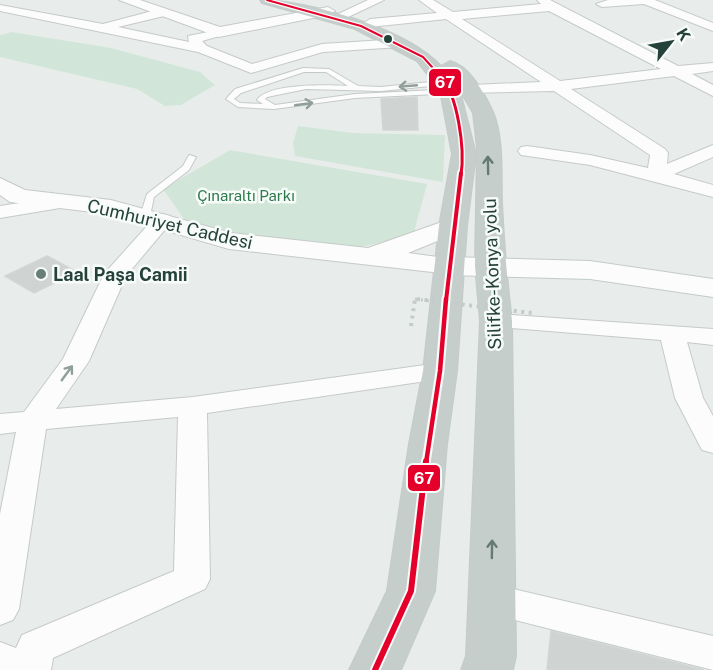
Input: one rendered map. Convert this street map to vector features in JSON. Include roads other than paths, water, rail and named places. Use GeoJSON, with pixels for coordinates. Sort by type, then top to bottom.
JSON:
{"type":"FeatureCollection","features":[{"type":"Feature","properties":{"kind":"highway","name":"Silifke-Konya yolu"},"geometry":{"type":"LineString","coordinates":[[267,0],[347,12],[361,26],[423,57],[458,86],[464,154],[453,226],[440,371],[428,444],[411,591],[375,670]]}},
{"type":"Feature","properties":{"kind":"highway","name":"Silifke-Konya yolu"},"geometry":{"type":"LineString","coordinates":[[287,0],[347,12],[424,46],[483,113],[488,148],[490,266],[496,321],[491,656],[487,670]]}},
{"type":"Feature","properties":{"kind":"main road"},"geometry":{"type":"LineString","coordinates":[[450,266],[590,270],[706,286]]}},
{"type":"Feature","properties":{"kind":"street"},"geometry":{"type":"LineString","coordinates":[[126,0],[219,32]]}},
{"type":"Feature","properties":{"kind":"street"},"geometry":{"type":"LineString","coordinates":[[425,0],[659,153],[656,175]]}},
{"type":"Feature","properties":{"kind":"street"},"geometry":{"type":"LineString","coordinates":[[602,4],[645,0],[713,27]]}},
{"type":"Feature","properties":{"kind":"street"},"geometry":{"type":"LineString","coordinates":[[4,8],[38,2]]}},
{"type":"Feature","properties":{"kind":"street"},"geometry":{"type":"LineString","coordinates":[[202,49],[193,39],[219,32],[347,12],[451,16],[547,3],[713,91]]}},
{"type":"Feature","properties":{"kind":"street"},"geometry":{"type":"LineString","coordinates":[[4,8],[202,49],[251,69],[322,48],[400,44]]}},
{"type":"Feature","properties":{"kind":"street"},"geometry":{"type":"LineString","coordinates":[[101,27],[160,13]]}},
{"type":"Feature","properties":{"kind":"street"},"geometry":{"type":"LineString","coordinates":[[698,21],[713,18]]}},
{"type":"Feature","properties":{"kind":"street"},"geometry":{"type":"LineString","coordinates":[[458,86],[559,86],[713,67]]}},
{"type":"Feature","properties":{"kind":"street"},"geometry":{"type":"LineString","coordinates":[[527,151],[590,160],[713,191]]}},
{"type":"Feature","properties":{"kind":"street"},"geometry":{"type":"LineString","coordinates":[[656,175],[711,153]]}},
{"type":"Feature","properties":{"kind":"street","name":"Cumhuriyet Caddesi"},"geometry":{"type":"LineString","coordinates":[[5,198],[111,207],[229,241],[450,266]]}},
{"type":"Feature","properties":{"kind":"street"},"geometry":{"type":"LineString","coordinates":[[0,609],[33,420],[76,361],[115,274],[154,218]]}},
{"type":"Feature","properties":{"kind":"street"},"geometry":{"type":"LineString","coordinates":[[364,257],[417,242],[453,226]]}},
{"type":"Feature","properties":{"kind":"street"},"geometry":{"type":"LineString","coordinates":[[496,321],[713,337]]}},
{"type":"Feature","properties":{"kind":"street"},"geometry":{"type":"LineString","coordinates":[[672,333],[688,398],[713,443]]}},
{"type":"Feature","properties":{"kind":"street"},"geometry":{"type":"LineString","coordinates":[[0,424],[193,406],[440,371]]}},
{"type":"Feature","properties":{"kind":"street"},"geometry":{"type":"LineString","coordinates":[[31,670],[36,647],[192,579],[193,406]]}},
{"type":"Feature","properties":{"kind":"street"},"geometry":{"type":"LineString","coordinates":[[492,600],[713,654]]}},
{"type":"Feature","properties":{"kind":"street"},"geometry":{"type":"LineString","coordinates":[[0,660],[27,670]]}},
{"type":"Feature","properties":{"kind":"lane"},"geometry":{"type":"LineString","coordinates":[[356,88],[327,70],[303,70],[237,91],[230,99],[238,105],[274,107],[458,86]]}},
{"type":"Feature","properties":{"kind":"lane"},"geometry":{"type":"LineString","coordinates":[[274,107],[261,100],[264,95],[306,87],[458,86]]}},
{"type":"Feature","properties":{"kind":"lane"},"geometry":{"type":"LineString","coordinates":[[154,218],[150,196],[186,168],[192,157]]}},
{"type":"Feature","properties":{"kind":"place","name":"Laal Paşa Camii"},"geometry":{"type":"Point","coordinates":[41,274]}},
{"type":"Feature","properties":{"kind":"park label","name":"Çınaraltı Parkı"},"geometry":{"type":"Point","coordinates":[246,195]}}]}
